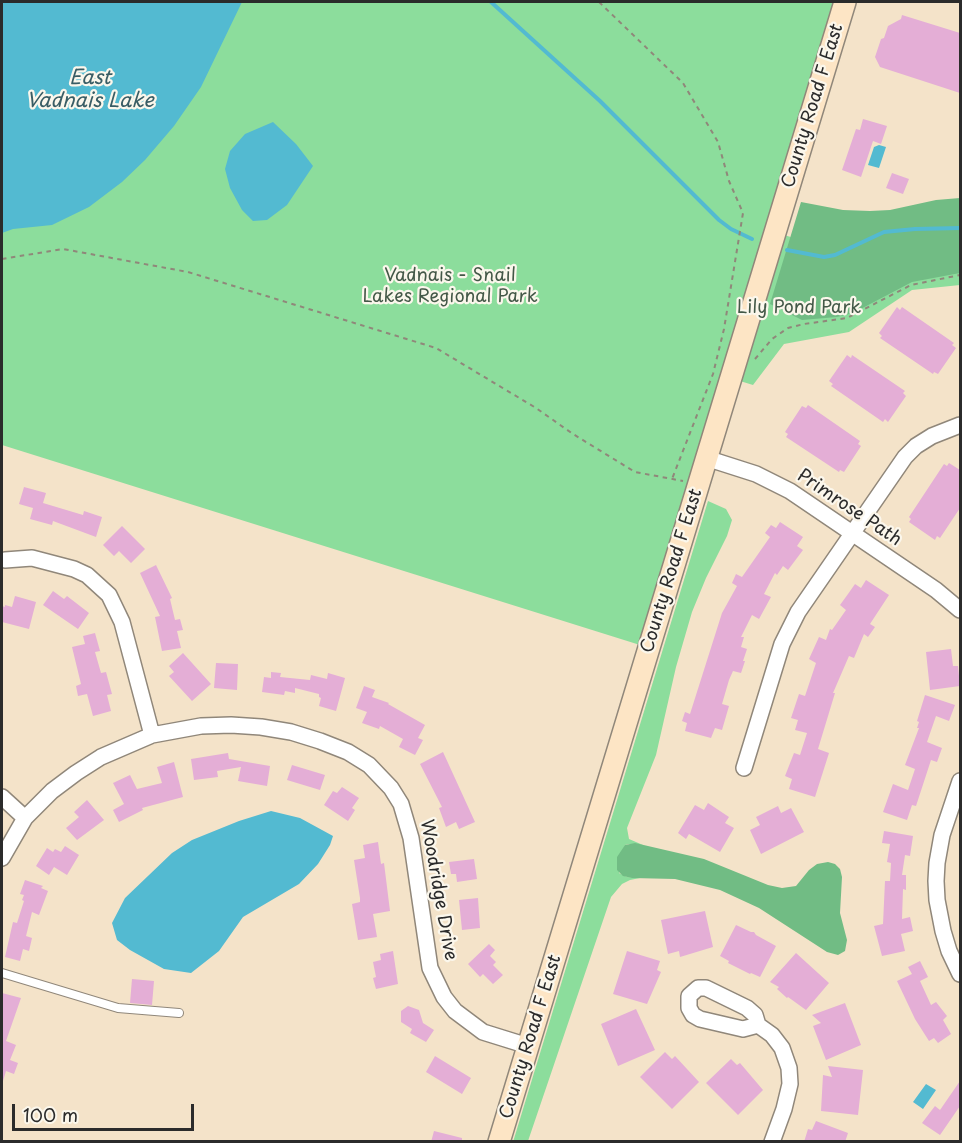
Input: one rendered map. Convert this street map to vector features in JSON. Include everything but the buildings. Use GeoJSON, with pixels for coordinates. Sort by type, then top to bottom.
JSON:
{"type":"FeatureCollection","features":[{"type":"Feature","properties":{"kind":"street","name":"County Road F East"},"geometry":{"type":"LineString","coordinates":[[499,1142],[845,2]]}},
{"type":"Feature","properties":{"kind":"street"},"geometry":{"type":"LineString","coordinates":[[744,768],[786,634],[798,612],[894,472],[913,449],[935,434],[960,425]]}},
{"type":"Feature","properties":{"kind":"street","name":"Primrose Path"},"geometry":{"type":"LineString","coordinates":[[706,458],[770,479],[790,490],[942,594],[960,610]]}},
{"type":"Feature","properties":{"kind":"street"},"geometry":{"type":"LineString","coordinates":[[5,560],[32,558],[74,569],[87,575],[109,596],[122,622],[152,735]]}},
{"type":"Feature","properties":{"kind":"street","name":"Woodridge Drive"},"geometry":{"type":"LineString","coordinates":[[2,858],[25,818],[52,791],[101,757],[152,735],[201,726],[261,727],[291,732],[320,741],[348,752],[369,765],[391,788],[407,820],[427,953],[436,983],[455,1011],[469,1023],[492,1035],[528,1046]]}},
{"type":"Feature","properties":{"kind":"street"},"geometry":{"type":"LineString","coordinates":[[960,781],[942,835],[936,881],[943,930],[960,974]]}},
{"type":"Feature","properties":{"kind":"street"},"geometry":{"type":"LineString","coordinates":[[2,797],[25,818]]}},
{"type":"Feature","properties":{"kind":"street"},"geometry":{"type":"LineString","coordinates":[[758,1025],[779,1043],[789,1068],[788,1095],[772,1142]]}},
{"type":"Feature","properties":{"kind":"lane"},"geometry":{"type":"LineString","coordinates":[[2,973],[118,1008],[178,1013]]}},
{"type":"Feature","properties":{"kind":"path"},"geometry":{"type":"LineString","coordinates":[[599,2],[683,83],[718,142],[729,181],[742,213],[724,329],[713,374],[672,479]]}},
{"type":"Feature","properties":{"kind":"path"},"geometry":{"type":"LineString","coordinates":[[2,259],[63,249],[188,272],[436,348],[536,408],[635,472],[698,483]]}},
{"type":"Feature","properties":{"kind":"path"},"geometry":{"type":"LineString","coordinates":[[752,362],[772,339],[788,328],[847,318],[911,285],[960,275]]}},
{"type":"Feature","properties":{"kind":"green space","name":"Vadnais - Snail Lakes Regional Park"},"geometry":{"type":"Polygon","coordinates":[[[2,2],[836,2],[640,645],[2,445],[2,2]]]}},
{"type":"Feature","properties":{"kind":"green space"},"geometry":{"type":"Polygon","coordinates":[[[960,198],[960,273],[912,282],[853,313],[837,317],[802,320],[770,304],[801,202],[843,210],[870,211],[890,210],[936,200],[960,198]]]}},
{"type":"Feature","properties":{"kind":"green space","name":"Lily Pond Park"},"geometry":{"type":"Polygon","coordinates":[[[960,216],[960,285],[912,290],[849,332],[784,344],[753,385],[740,381],[784,235],[818,245],[960,216]]]}},
{"type":"Feature","properties":{"kind":"green space"},"geometry":{"type":"Polygon","coordinates":[[[708,501],[726,509],[732,520],[692,612],[676,667],[656,755],[627,828],[629,839],[643,845],[625,845],[619,873],[627,877],[640,878],[622,884],[611,897],[528,1141],[513,1142],[708,501]]]}},
{"type":"Feature","properties":{"kind":"green space"},"geometry":{"type":"Polygon","coordinates":[[[635,843],[704,859],[768,885],[782,888],[796,886],[817,864],[828,862],[835,864],[840,869],[842,877],[840,913],[847,940],[845,951],[838,955],[827,952],[759,908],[720,890],[675,879],[623,876],[617,870],[617,857],[625,845],[635,843]]]}},
{"type":"Feature","properties":{"kind":"water","name":"East Vadnais Lake"},"geometry":{"type":"Polygon","coordinates":[[[2,2],[242,2],[201,87],[174,126],[145,160],[122,182],[89,207],[52,225],[13,229],[2,233],[2,2]]]}},
{"type":"Feature","properties":{"kind":"water"},"geometry":{"type":"Polygon","coordinates":[[[273,122],[296,144],[313,166],[287,205],[267,220],[253,221],[242,210],[230,188],[225,169],[230,151],[245,134],[273,122]]]}},
{"type":"Feature","properties":{"kind":"water"},"geometry":{"type":"Polygon","coordinates":[[[879,145],[886,147],[879,168],[868,165],[874,147],[879,145]]]}},
{"type":"Feature","properties":{"kind":"water"},"geometry":{"type":"Polygon","coordinates":[[[271,811],[300,818],[333,836],[318,864],[299,884],[243,917],[219,951],[191,973],[164,969],[117,940],[112,923],[125,898],[172,853],[192,840],[271,811]]]}},
{"type":"Feature","properties":{"kind":"water"},"geometry":{"type":"Polygon","coordinates":[[[926,1084],[936,1090],[923,1109],[913,1102],[926,1084]]]}},
{"type":"Feature","properties":{"kind":"waterway"},"geometry":{"type":"LineString","coordinates":[[491,2],[600,101],[719,220],[731,229],[752,239]]}},
{"type":"Feature","properties":{"kind":"waterway"},"geometry":{"type":"LineString","coordinates":[[787,250],[824,257],[835,255],[884,232],[960,228]]}}]}
